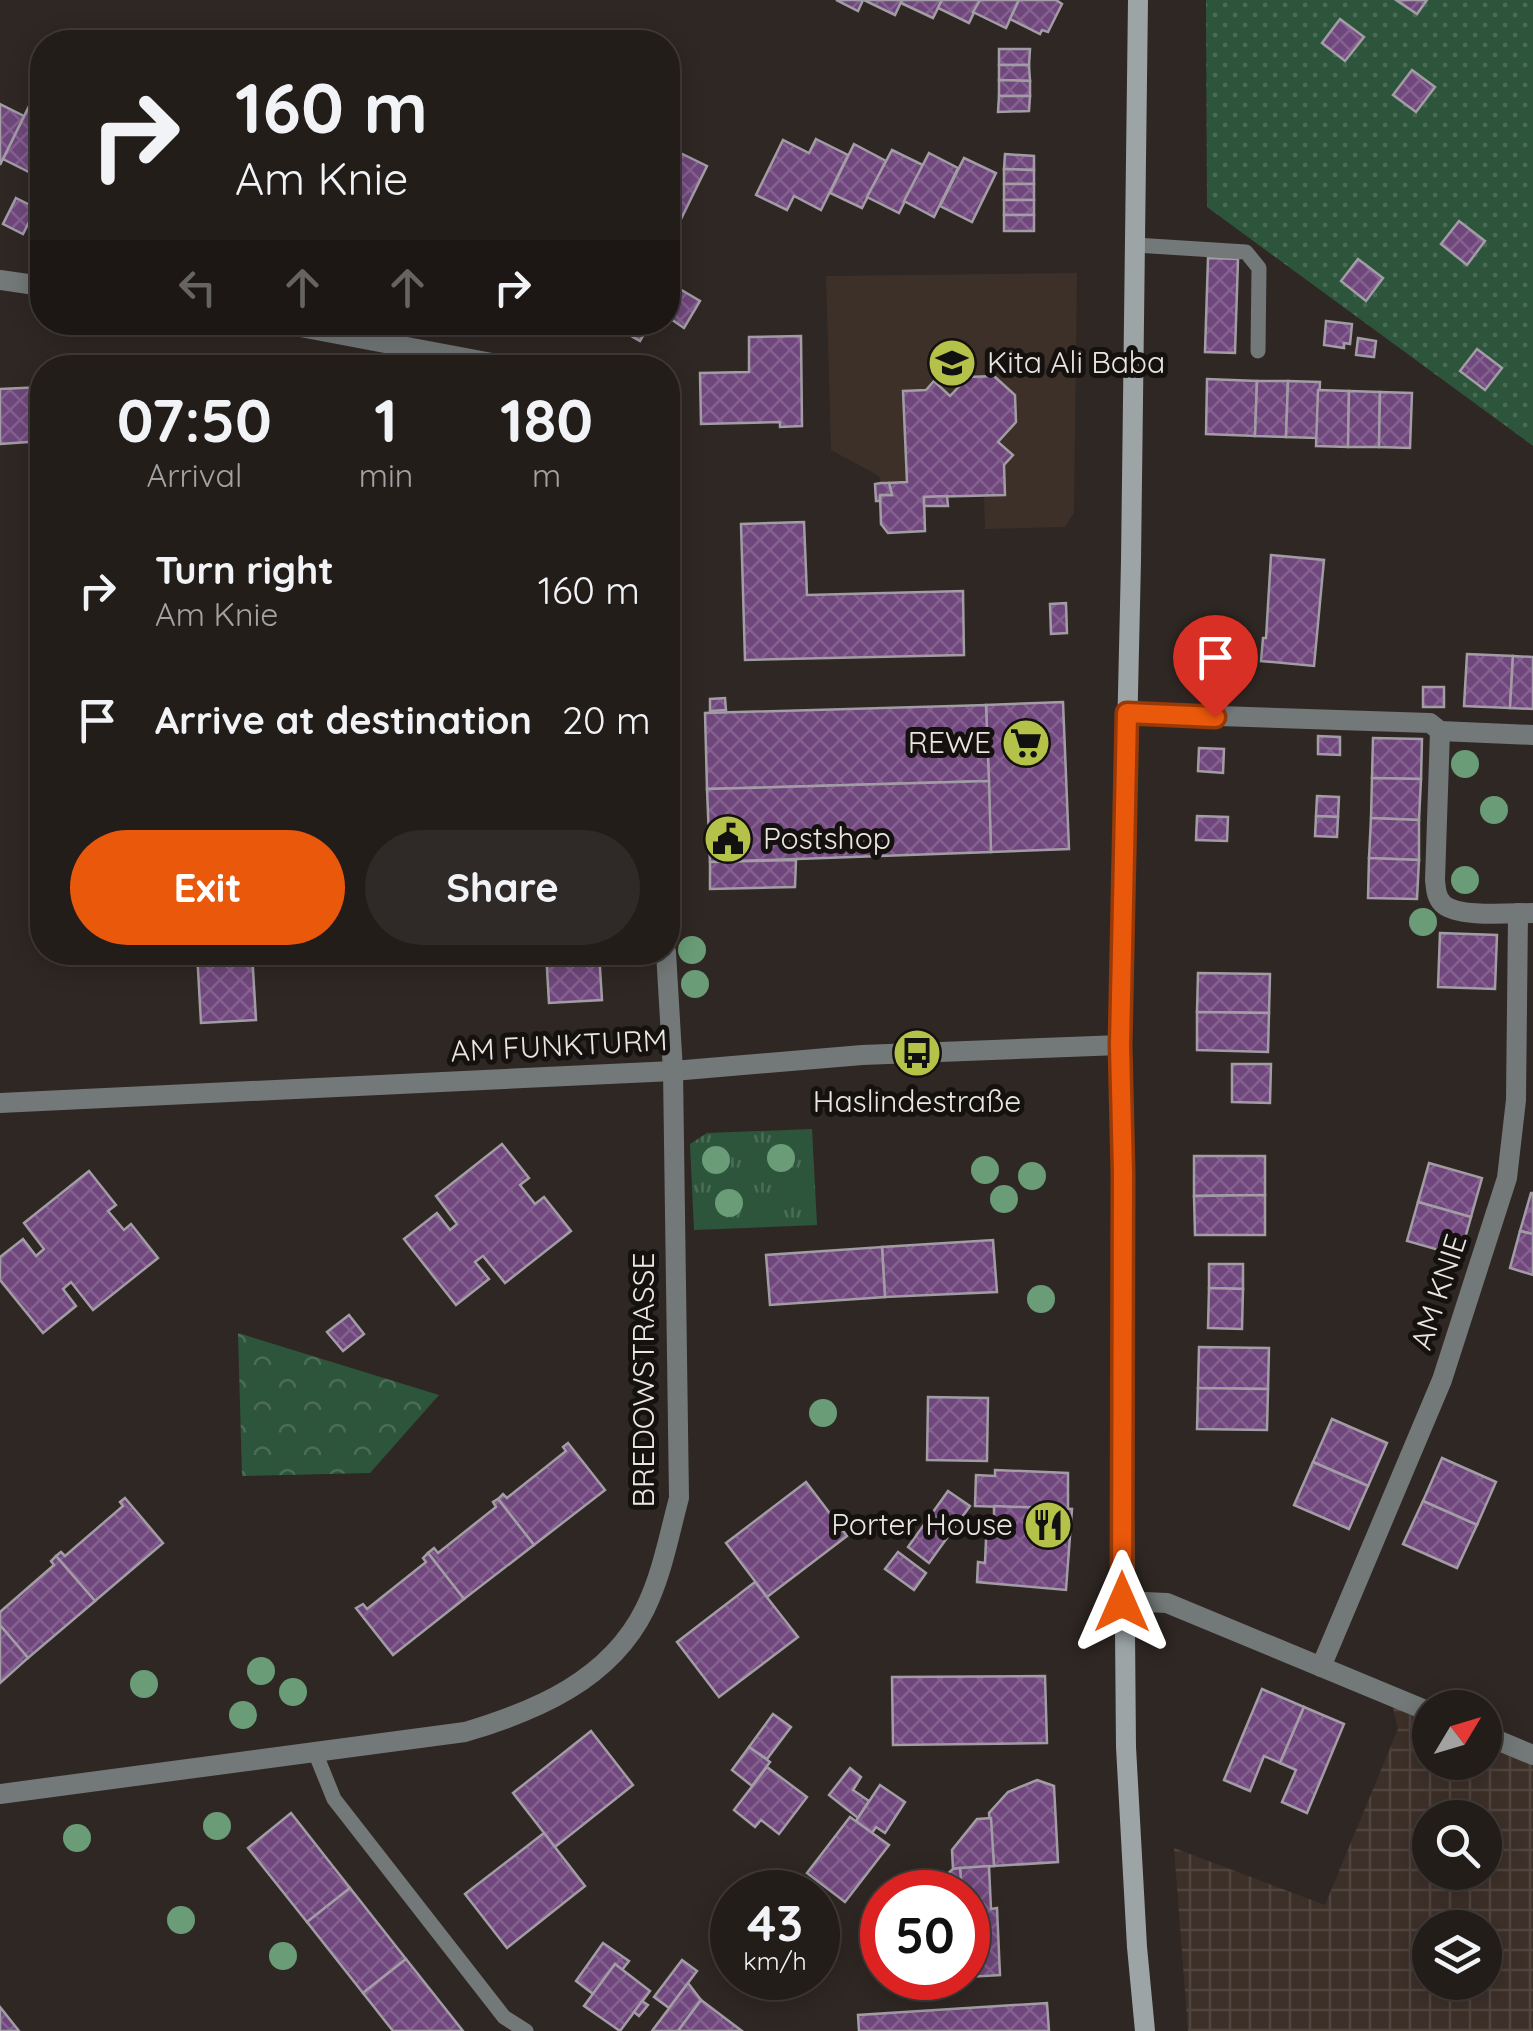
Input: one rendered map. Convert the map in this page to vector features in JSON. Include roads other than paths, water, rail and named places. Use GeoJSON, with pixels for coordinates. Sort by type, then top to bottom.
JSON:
{"type":"FeatureCollection","features":[{"type":"Feature","properties":{"kind":"main road"},"geometry":{"type":"LineString","coordinates":[[1138,0],[1120,1045],[1122,1602],[1132,1856],[1145,2031]]}},
{"type":"Feature","properties":{"kind":"street"},"geometry":{"type":"LineString","coordinates":[[0,280],[30,284]]}},
{"type":"Feature","properties":{"kind":"street"},"geometry":{"type":"LineString","coordinates":[[343,335],[449,355]]}},
{"type":"Feature","properties":{"kind":"street"},"geometry":{"type":"LineString","coordinates":[[1127,713],[1430,724],[1440,731],[1533,735]]}},
{"type":"Feature","properties":{"kind":"street","name":"AM KNIE"},"geometry":{"type":"LineString","coordinates":[[1321,1667],[1442,1380],[1507,1178],[1516,1100],[1526,914],[1459,912],[1444,906],[1437,895],[1440,731]]}},
{"type":"Feature","properties":{"kind":"street"},"geometry":{"type":"LineString","coordinates":[[667,965],[673,1071]]}},
{"type":"Feature","properties":{"kind":"street","name":"AM FUNKTURM"},"geometry":{"type":"LineString","coordinates":[[0,1102],[673,1071],[862,1055],[1120,1045]]}},
{"type":"Feature","properties":{"kind":"street","name":"BREDOWSTRASSE"},"geometry":{"type":"LineString","coordinates":[[0,1794],[465,1732],[521,1715],[567,1693],[614,1651],[644,1610],[664,1556],[678,1498],[673,1071]]}},
{"type":"Feature","properties":{"kind":"street"},"geometry":{"type":"LineString","coordinates":[[1122,1602],[1168,1603],[1412,1705]]}},
{"type":"Feature","properties":{"kind":"street"},"geometry":{"type":"LineString","coordinates":[[1502,1742],[1533,1754]]}},
{"type":"Feature","properties":{"kind":"lane"},"geometry":{"type":"LineString","coordinates":[[1135,245],[1246,252],[1259,268],[1258,351]]}},
{"type":"Feature","properties":{"kind":"lane"},"geometry":{"type":"LineString","coordinates":[[315,1752],[334,1800],[504,2018],[526,2031]]}},
{"type":"Feature","properties":{"kind":"place","name":"Kita Ali Baba"},"geometry":{"type":"Point","coordinates":[952,363]}},
{"type":"Feature","properties":{"kind":"place","name":"REWE"},"geometry":{"type":"Point","coordinates":[1026,743]}},
{"type":"Feature","properties":{"kind":"place","name":"Postshop"},"geometry":{"type":"Point","coordinates":[728,839]}},
{"type":"Feature","properties":{"kind":"place","name":"Haslindestraße"},"geometry":{"type":"Point","coordinates":[917,1053]}},
{"type":"Feature","properties":{"kind":"place","name":"Porter House"},"geometry":{"type":"Point","coordinates":[1048,1525]}}]}
